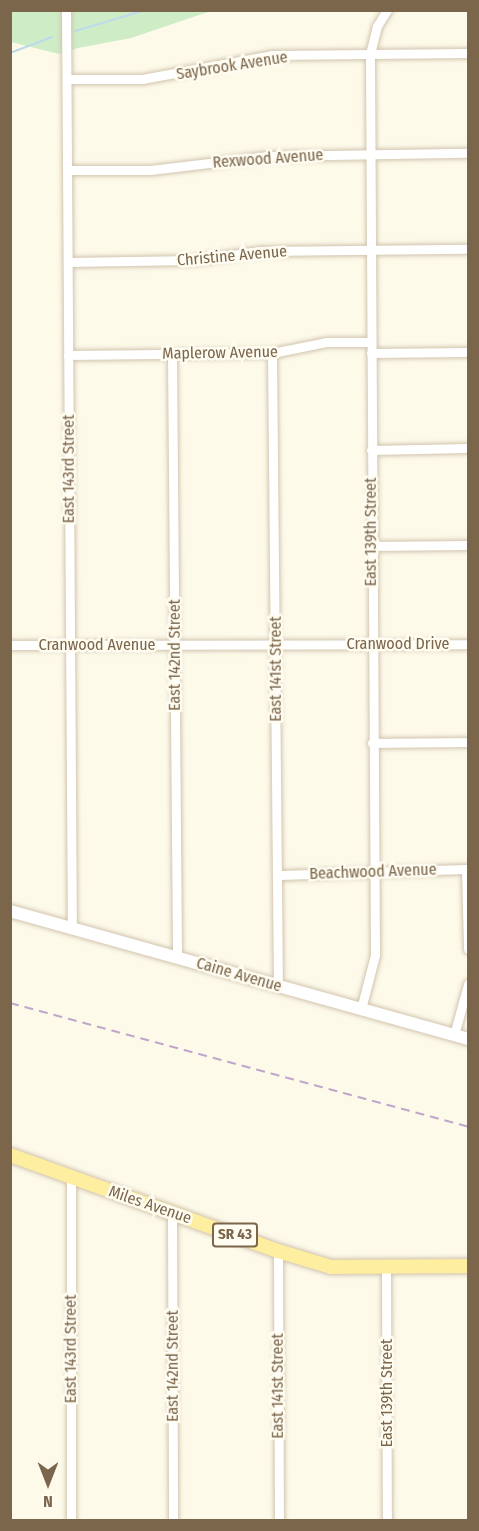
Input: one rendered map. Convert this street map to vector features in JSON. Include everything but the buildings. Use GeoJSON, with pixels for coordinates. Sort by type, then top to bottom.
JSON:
{"type":"FeatureCollection","features":[{"type":"Feature","properties":{"kind":"main road","name":"Miles Avenue"},"geometry":{"type":"LineString","coordinates":[[10,1155],[278,1251],[331,1267],[468,1266]]}},
{"type":"Feature","properties":{"kind":"street","name":"East 143rd Street"},"geometry":{"type":"LineString","coordinates":[[66,10],[72,928]]}},
{"type":"Feature","properties":{"kind":"street","name":"East 139th Street"},"geometry":{"type":"LineString","coordinates":[[360,1009],[375,955],[372,743],[370,54],[377,26],[387,10]]}},
{"type":"Feature","properties":{"kind":"street","name":"Saybrook Avenue"},"geometry":{"type":"LineString","coordinates":[[67,79],[158,77],[273,56],[468,53]]}},
{"type":"Feature","properties":{"kind":"street","name":"Rexwood Avenue"},"geometry":{"type":"LineString","coordinates":[[67,170],[150,170],[268,156],[468,153]]}},
{"type":"Feature","properties":{"kind":"street","name":"Christine Avenue"},"geometry":{"type":"LineString","coordinates":[[68,262],[193,260],[261,251],[468,249]]}},
{"type":"Feature","properties":{"kind":"street","name":"Maplerow Avenue"},"geometry":{"type":"LineString","coordinates":[[68,355],[272,353],[326,342],[371,342]]}},
{"type":"Feature","properties":{"kind":"street"},"geometry":{"type":"LineString","coordinates":[[371,353],[468,351]]}},
{"type":"Feature","properties":{"kind":"street","name":"East 141st Street"},"geometry":{"type":"LineString","coordinates":[[272,353],[278,986]]}},
{"type":"Feature","properties":{"kind":"street","name":"East 142nd Street"},"geometry":{"type":"LineString","coordinates":[[172,354],[177,957]]}},
{"type":"Feature","properties":{"kind":"street"},"geometry":{"type":"LineString","coordinates":[[371,450],[468,448]]}},
{"type":"Feature","properties":{"kind":"street"},"geometry":{"type":"LineString","coordinates":[[371,546],[468,545]]}},
{"type":"Feature","properties":{"kind":"street","name":"Cranwood Avenue"},"geometry":{"type":"LineString","coordinates":[[10,645],[328,644]]}},
{"type":"Feature","properties":{"kind":"street","name":"Cranwood Drive"},"geometry":{"type":"LineString","coordinates":[[328,644],[468,644]]}},
{"type":"Feature","properties":{"kind":"street"},"geometry":{"type":"LineString","coordinates":[[372,743],[468,742]]}},
{"type":"Feature","properties":{"kind":"street"},"geometry":{"type":"LineString","coordinates":[[467,870],[468,949]]}},
{"type":"Feature","properties":{"kind":"street","name":"Beachwood Avenue"},"geometry":{"type":"LineString","coordinates":[[277,875],[467,870]]}},
{"type":"Feature","properties":{"kind":"street","name":"Caine Avenue"},"geometry":{"type":"LineString","coordinates":[[10,911],[468,1039]]}},
{"type":"Feature","properties":{"kind":"street"},"geometry":{"type":"LineString","coordinates":[[454,1035],[468,984]]}},
{"type":"Feature","properties":{"kind":"street","name":"East 143rd Street"},"geometry":{"type":"LineString","coordinates":[[71,1178],[71,1521]]}},
{"type":"Feature","properties":{"kind":"street","name":"East 142nd Street"},"geometry":{"type":"LineString","coordinates":[[172,1212],[173,1521]]}},
{"type":"Feature","properties":{"kind":"street","name":"East 141st Street"},"geometry":{"type":"LineString","coordinates":[[278,1251],[279,1521]]}},
{"type":"Feature","properties":{"kind":"street","name":"East 139th Street"},"geometry":{"type":"LineString","coordinates":[[386,1266],[387,1521]]}},
{"type":"Feature","properties":{"kind":"green space"},"geometry":{"type":"Polygon","coordinates":[[[10,11],[211,11],[131,38],[59,54],[11,42],[10,11]]]}},
{"type":"Feature","properties":{"kind":"waterway"},"geometry":{"type":"LineString","coordinates":[[75,31],[146,10]]}},
{"type":"Feature","properties":{"kind":"waterway"},"geometry":{"type":"LineString","coordinates":[[10,53],[52,37]]}},
{"type":"Feature","properties":{"kind":"railway"},"geometry":{"type":"LineString","coordinates":[[10,1003],[468,1127]]}}]}
